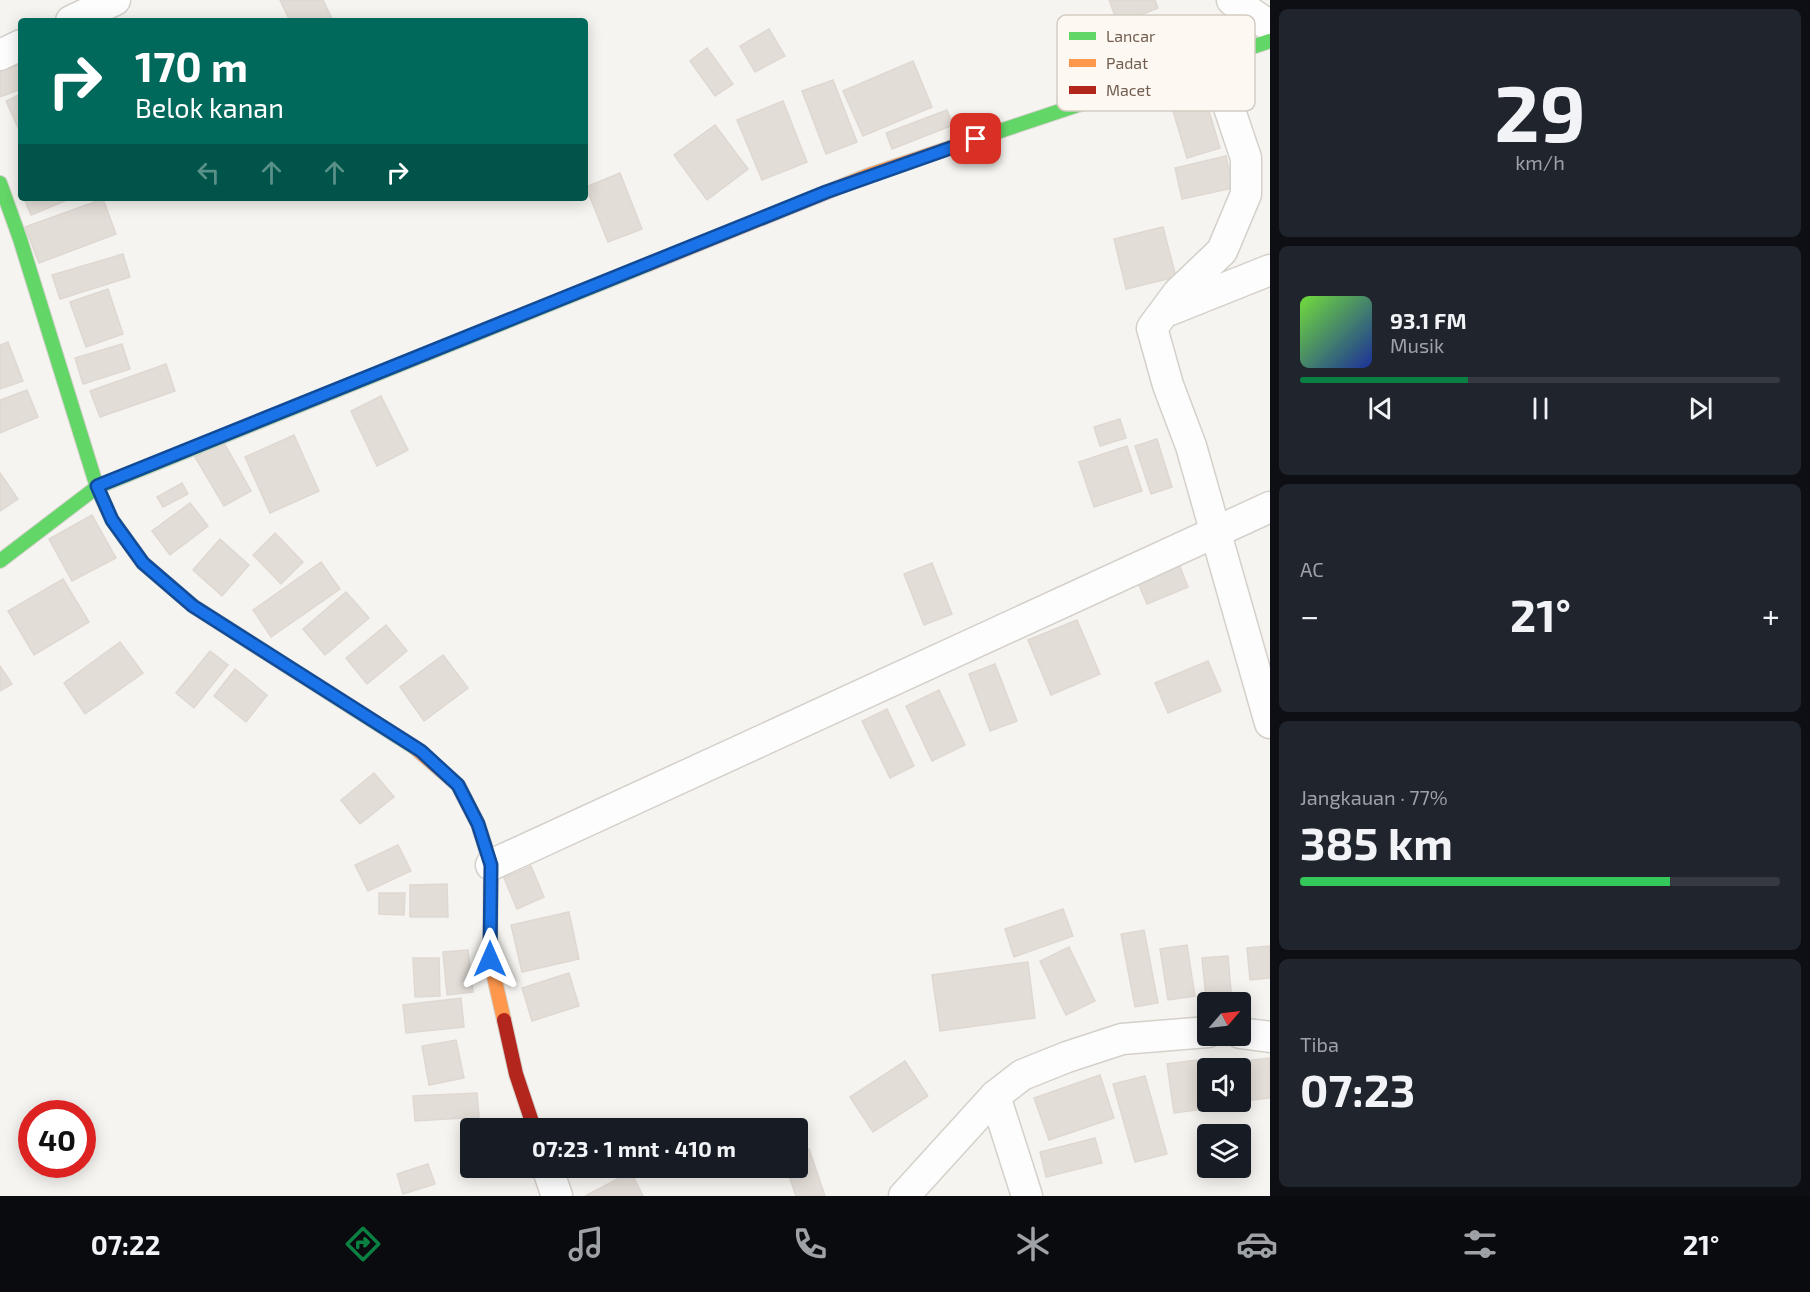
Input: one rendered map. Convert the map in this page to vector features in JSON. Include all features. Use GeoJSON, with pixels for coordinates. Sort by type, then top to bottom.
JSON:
{"type":"FeatureCollection","features":[{"type":"Feature","properties":{"kind":"street"},"geometry":{"type":"LineString","coordinates":[[77,18],[116,0]]}},
{"type":"Feature","properties":{"kind":"street"},"geometry":{"type":"LineString","coordinates":[[1232,0],[1254,15]]}},
{"type":"Feature","properties":{"kind":"street"},"geometry":{"type":"LineString","coordinates":[[1255,16],[1270,26]]}},
{"type":"Feature","properties":{"kind":"street"},"geometry":{"type":"LineString","coordinates":[[1255,46],[1270,41]]}},
{"type":"Feature","properties":{"kind":"street"},"geometry":{"type":"LineString","coordinates":[[0,55],[18,46]]}},
{"type":"Feature","properties":{"kind":"street"},"geometry":{"type":"LineString","coordinates":[[0,561],[97,486],[869,175],[1061,111]]}},
{"type":"Feature","properties":{"kind":"street"},"geometry":{"type":"LineString","coordinates":[[1230,111],[1245,158],[1245,194],[1222,251],[1178,293],[1152,328],[1168,385],[1191,446],[1270,723]]}},
{"type":"Feature","properties":{"kind":"street"},"geometry":{"type":"LineString","coordinates":[[0,183],[20,239],[97,486],[112,520],[143,563],[193,606],[421,751],[458,785],[478,824],[491,865],[490,959],[516,1074],[531,1118]]}},
{"type":"Feature","properties":{"kind":"street"},"geometry":{"type":"LineString","coordinates":[[1163,313],[1270,270]]}},
{"type":"Feature","properties":{"kind":"street"},"geometry":{"type":"LineString","coordinates":[[491,865],[1270,507]]}},
{"type":"Feature","properties":{"kind":"street"},"geometry":{"type":"LineString","coordinates":[[904,1196],[995,1096],[1022,1075],[1066,1057],[1122,1039],[1197,1033]]}},
{"type":"Feature","properties":{"kind":"street"},"geometry":{"type":"LineString","coordinates":[[1251,1034],[1270,1037]]}},
{"type":"Feature","properties":{"kind":"street"},"geometry":{"type":"LineString","coordinates":[[995,1096],[1028,1196]]}},
{"type":"Feature","properties":{"kind":"street"},"geometry":{"type":"LineString","coordinates":[[551,1178],[557,1196]]}},
{"type":"Feature","properties":{"kind":"building"},"geometry":{"type":"Polygon","coordinates":[[[280,0],[323,0],[332,18],[289,18],[280,0]]]}},
{"type":"Feature","properties":{"kind":"building"},"geometry":{"type":"Polygon","coordinates":[[[1109,0],[1155,0],[1158,8],[1140,15],[1115,15],[1109,0]]]}},
{"type":"Feature","properties":{"kind":"building"},"geometry":{"type":"Polygon","coordinates":[[[769,29],[785,56],[755,72],[740,46],[769,29]]]}},
{"type":"Feature","properties":{"kind":"building"},"geometry":{"type":"Polygon","coordinates":[[[707,48],[733,84],[715,96],[690,61],[707,48]]]}},
{"type":"Feature","properties":{"kind":"building"},"geometry":{"type":"Polygon","coordinates":[[[913,61],[932,107],[863,136],[843,91],[913,61]]]}},
{"type":"Feature","properties":{"kind":"building"},"geometry":{"type":"Polygon","coordinates":[[[18,64],[18,90],[0,97],[0,71],[18,64]]]}},
{"type":"Feature","properties":{"kind":"building"},"geometry":{"type":"Polygon","coordinates":[[[833,80],[857,142],[826,154],[802,91],[833,80]]]}},
{"type":"Feature","properties":{"kind":"building"},"geometry":{"type":"Polygon","coordinates":[[[18,95],[18,127],[6,101],[18,95]]]}},
{"type":"Feature","properties":{"kind":"building"},"geometry":{"type":"Polygon","coordinates":[[[783,101],[807,162],[762,180],[737,120],[783,101]]]}},
{"type":"Feature","properties":{"kind":"building"},"geometry":{"type":"Polygon","coordinates":[[[947,110],[953,125],[892,149],[886,133],[947,110]]]}},
{"type":"Feature","properties":{"kind":"building"},"geometry":{"type":"Polygon","coordinates":[[[1173,111],[1209,111],[1220,148],[1187,158],[1173,111]]]}},
{"type":"Feature","properties":{"kind":"building"},"geometry":{"type":"Polygon","coordinates":[[[715,125],[748,169],[707,200],[674,155],[715,125]]]}},
{"type":"Feature","properties":{"kind":"building"},"geometry":{"type":"Polygon","coordinates":[[[1226,156],[1233,188],[1182,199],[1175,168],[1226,156]]]}},
{"type":"Feature","properties":{"kind":"building"},"geometry":{"type":"Polygon","coordinates":[[[620,173],[642,229],[608,242],[588,192],[588,186],[620,173]]]}},
{"type":"Feature","properties":{"kind":"building"},"geometry":{"type":"Polygon","coordinates":[[[25,201],[65,201],[31,215],[25,201]]]}},
{"type":"Feature","properties":{"kind":"building"},"geometry":{"type":"Polygon","coordinates":[[[97,201],[104,201],[116,234],[39,263],[25,227],[97,201]]]}},
{"type":"Feature","properties":{"kind":"building"},"geometry":{"type":"Polygon","coordinates":[[[1163,227],[1176,277],[1126,289],[1114,239],[1163,227]]]}},
{"type":"Feature","properties":{"kind":"building"},"geometry":{"type":"Polygon","coordinates":[[[123,254],[130,277],[60,299],[52,275],[123,254]]]}},
{"type":"Feature","properties":{"kind":"building"},"geometry":{"type":"Polygon","coordinates":[[[108,289],[123,334],[86,347],[70,302],[108,289]]]}},
{"type":"Feature","properties":{"kind":"building"},"geometry":{"type":"Polygon","coordinates":[[[8,342],[23,381],[0,389],[0,345],[8,342]]]}},
{"type":"Feature","properties":{"kind":"building"},"geometry":{"type":"Polygon","coordinates":[[[122,344],[130,369],[83,384],[75,358],[122,344]]]}},
{"type":"Feature","properties":{"kind":"building"},"geometry":{"type":"Polygon","coordinates":[[[166,364],[175,391],[100,417],[90,391],[166,364]]]}},
{"type":"Feature","properties":{"kind":"building"},"geometry":{"type":"Polygon","coordinates":[[[27,390],[38,417],[0,433],[0,400],[27,390]]]}},
{"type":"Feature","properties":{"kind":"building"},"geometry":{"type":"Polygon","coordinates":[[[381,396],[408,450],[377,466],[351,411],[381,396]]]}},
{"type":"Feature","properties":{"kind":"building"},"geometry":{"type":"Polygon","coordinates":[[[1120,419],[1126,438],[1100,446],[1094,427],[1120,419]]]}},
{"type":"Feature","properties":{"kind":"building"},"geometry":{"type":"Polygon","coordinates":[[[294,435],[319,491],[270,513],[245,457],[294,435]]]}},
{"type":"Feature","properties":{"kind":"building"},"geometry":{"type":"Polygon","coordinates":[[[1157,439],[1172,487],[1151,494],[1135,446],[1157,439]]]}},
{"type":"Feature","properties":{"kind":"building"},"geometry":{"type":"Polygon","coordinates":[[[223,441],[251,491],[224,506],[195,457],[223,441]]]}},
{"type":"Feature","properties":{"kind":"building"},"geometry":{"type":"Polygon","coordinates":[[[1127,446],[1142,491],[1094,507],[1079,462],[1127,446]]]}},
{"type":"Feature","properties":{"kind":"building"},"geometry":{"type":"Polygon","coordinates":[[[0,473],[18,499],[0,511],[0,473]]]}},
{"type":"Feature","properties":{"kind":"building"},"geometry":{"type":"Polygon","coordinates":[[[182,483],[188,494],[163,507],[157,497],[182,483]]]}},
{"type":"Feature","properties":{"kind":"building"},"geometry":{"type":"Polygon","coordinates":[[[190,503],[208,526],[170,555],[152,531],[190,503]]]}},
{"type":"Feature","properties":{"kind":"building"},"geometry":{"type":"Polygon","coordinates":[[[92,515],[116,558],[72,581],[49,539],[92,515]]]}},
{"type":"Feature","properties":{"kind":"building"},"geometry":{"type":"Polygon","coordinates":[[[275,533],[303,562],[281,584],[253,555],[275,533]]]}},
{"type":"Feature","properties":{"kind":"building"},"geometry":{"type":"Polygon","coordinates":[[[220,539],[249,565],[222,596],[193,570],[220,539]]]}},
{"type":"Feature","properties":{"kind":"building"},"geometry":{"type":"Polygon","coordinates":[[[1177,559],[1188,587],[1147,604],[1135,576],[1177,559]]]}},
{"type":"Feature","properties":{"kind":"building"},"geometry":{"type":"Polygon","coordinates":[[[321,562],[340,589],[271,637],[253,610],[321,562]]]}},
{"type":"Feature","properties":{"kind":"building"},"geometry":{"type":"Polygon","coordinates":[[[932,563],[952,614],[924,625],[904,574],[932,563]]]}},
{"type":"Feature","properties":{"kind":"building"},"geometry":{"type":"Polygon","coordinates":[[[63,579],[89,622],[34,655],[8,611],[63,579]]]}},
{"type":"Feature","properties":{"kind":"building"},"geometry":{"type":"Polygon","coordinates":[[[346,592],[369,618],[325,655],[303,629],[346,592]]]}},
{"type":"Feature","properties":{"kind":"building"},"geometry":{"type":"Polygon","coordinates":[[[1077,620],[1100,674],[1051,695],[1028,640],[1077,620]]]}},
{"type":"Feature","properties":{"kind":"building"},"geometry":{"type":"Polygon","coordinates":[[[386,625],[407,651],[367,684],[346,658],[386,625]]]}},
{"type":"Feature","properties":{"kind":"building"},"geometry":{"type":"Polygon","coordinates":[[[120,642],[143,673],[85,714],[64,683],[120,642]]]}},
{"type":"Feature","properties":{"kind":"building"},"geometry":{"type":"Polygon","coordinates":[[[210,651],[228,665],[194,708],[176,693],[210,651]]]}},
{"type":"Feature","properties":{"kind":"building"},"geometry":{"type":"Polygon","coordinates":[[[443,655],[468,688],[424,721],[400,687],[443,655]]]}},
{"type":"Feature","properties":{"kind":"building"},"geometry":{"type":"Polygon","coordinates":[[[1208,661],[1221,691],[1168,713],[1155,683],[1208,661]]]}},
{"type":"Feature","properties":{"kind":"building"},"geometry":{"type":"Polygon","coordinates":[[[995,664],[1017,721],[990,731],[969,674],[995,664]]]}},
{"type":"Feature","properties":{"kind":"building"},"geometry":{"type":"Polygon","coordinates":[[[0,666],[12,684],[0,691],[0,666]]]}},
{"type":"Feature","properties":{"kind":"building"},"geometry":{"type":"Polygon","coordinates":[[[235,669],[267,695],[246,722],[214,696],[235,669]]]}},
{"type":"Feature","properties":{"kind":"building"},"geometry":{"type":"Polygon","coordinates":[[[939,690],[965,745],[932,761],[906,706],[939,690]]]}},
{"type":"Feature","properties":{"kind":"building"},"geometry":{"type":"Polygon","coordinates":[[[887,709],[914,766],[890,778],[862,721],[887,709]]]}},
{"type":"Feature","properties":{"kind":"building"},"geometry":{"type":"Polygon","coordinates":[[[374,773],[394,797],[360,824],[341,800],[374,773]]]}},
{"type":"Feature","properties":{"kind":"building"},"geometry":{"type":"Polygon","coordinates":[[[398,845],[411,871],[368,891],[355,865],[398,845]]]}},
{"type":"Feature","properties":{"kind":"building"},"geometry":{"type":"Polygon","coordinates":[[[531,866],[544,897],[517,909],[504,878],[531,866]]]}},
{"type":"Feature","properties":{"kind":"building"},"geometry":{"type":"Polygon","coordinates":[[[447,884],[448,917],[410,917],[410,885],[447,884]]]}},
{"type":"Feature","properties":{"kind":"building"},"geometry":{"type":"Polygon","coordinates":[[[379,893],[405,893],[404,915],[379,914],[379,893]]]}},
{"type":"Feature","properties":{"kind":"building"},"geometry":{"type":"Polygon","coordinates":[[[1063,909],[1073,936],[1014,957],[1005,929],[1063,909]]]}},
{"type":"Feature","properties":{"kind":"building"},"geometry":{"type":"Polygon","coordinates":[[[569,912],[579,959],[522,972],[511,925],[569,912]]]}},
{"type":"Feature","properties":{"kind":"building"},"geometry":{"type":"Polygon","coordinates":[[[1144,930],[1158,1003],[1135,1007],[1121,934],[1144,930]]]}},
{"type":"Feature","properties":{"kind":"building"},"geometry":{"type":"Polygon","coordinates":[[[1187,945],[1195,996],[1168,1000],[1160,949],[1187,945]]]}},
{"type":"Feature","properties":{"kind":"building"},"geometry":{"type":"Polygon","coordinates":[[[1270,946],[1270,978],[1250,980],[1247,948],[1270,946]]]}},
{"type":"Feature","properties":{"kind":"building"},"geometry":{"type":"Polygon","coordinates":[[[1069,947],[1095,1001],[1066,1015],[1040,961],[1069,947]]]}},
{"type":"Feature","properties":{"kind":"building"},"geometry":{"type":"Polygon","coordinates":[[[468,950],[473,992],[447,995],[443,952],[468,950]]]}},
{"type":"Feature","properties":{"kind":"building"},"geometry":{"type":"Polygon","coordinates":[[[1228,956],[1231,992],[1205,992],[1202,958],[1228,956]]]}},
{"type":"Feature","properties":{"kind":"building"},"geometry":{"type":"Polygon","coordinates":[[[413,958],[439,958],[440,996],[415,997],[413,958]]]}},
{"type":"Feature","properties":{"kind":"building"},"geometry":{"type":"Polygon","coordinates":[[[1028,962],[1035,1018],[940,1031],[932,975],[1028,962]]]}},
{"type":"Feature","properties":{"kind":"building"},"geometry":{"type":"Polygon","coordinates":[[[569,973],[579,1006],[532,1021],[522,988],[569,973]]]}},
{"type":"Feature","properties":{"kind":"building"},"geometry":{"type":"Polygon","coordinates":[[[461,998],[464,1027],[406,1033],[403,1005],[461,998]]]}},
{"type":"Feature","properties":{"kind":"building"},"geometry":{"type":"Polygon","coordinates":[[[456,1040],[464,1078],[429,1085],[422,1046],[456,1040]]]}},
{"type":"Feature","properties":{"kind":"building"},"geometry":{"type":"Polygon","coordinates":[[[1270,1058],[1270,1098],[1251,1100],[1251,1060],[1270,1058]]]}},
{"type":"Feature","properties":{"kind":"building"},"geometry":{"type":"Polygon","coordinates":[[[1197,1060],[1197,1110],[1174,1113],[1167,1064],[1197,1060]]]}},
{"type":"Feature","properties":{"kind":"building"},"geometry":{"type":"Polygon","coordinates":[[[905,1061],[928,1096],[873,1132],[850,1097],[905,1061]]]}},
{"type":"Feature","properties":{"kind":"building"},"geometry":{"type":"Polygon","coordinates":[[[1100,1075],[1114,1118],[1049,1140],[1034,1098],[1100,1075]]]}},
{"type":"Feature","properties":{"kind":"building"},"geometry":{"type":"Polygon","coordinates":[[[1145,1076],[1167,1154],[1135,1162],[1113,1084],[1145,1076]]]}},
{"type":"Feature","properties":{"kind":"building"},"geometry":{"type":"Polygon","coordinates":[[[477,1093],[479,1117],[415,1121],[413,1096],[477,1093]]]}},
{"type":"Feature","properties":{"kind":"building"},"geometry":{"type":"Polygon","coordinates":[[[1095,1138],[1102,1163],[1046,1177],[1040,1152],[1095,1138]]]}},
{"type":"Feature","properties":{"kind":"building"},"geometry":{"type":"Polygon","coordinates":[[[808,1149],[825,1196],[796,1196],[790,1178],[808,1178],[808,1149]]]}},
{"type":"Feature","properties":{"kind":"building"},"geometry":{"type":"Polygon","coordinates":[[[428,1164],[435,1184],[403,1194],[397,1174],[428,1164]]]}},
{"type":"Feature","properties":{"kind":"building"},"geometry":{"type":"Polygon","coordinates":[[[620,1178],[634,1178],[643,1196],[585,1196],[620,1178]]]}},
{"type":"Feature","properties":{"kind":"traffic: fast"},"geometry":{"type":"LineString","coordinates":[[1255,46],[1270,41]]}},
{"type":"Feature","properties":{"kind":"traffic: fast"},"geometry":{"type":"LineString","coordinates":[[988,135],[1060,111]]}},
{"type":"Feature","properties":{"kind":"traffic: fast"},"geometry":{"type":"LineString","coordinates":[[0,183],[20,239],[97,487],[112,520],[143,563],[193,606],[414,747]]}},
{"type":"Feature","properties":{"kind":"traffic: fast"},"geometry":{"type":"LineString","coordinates":[[0,561],[97,487],[649,264]]}},
{"type":"Feature","properties":{"kind":"traffic: slow"},"geometry":{"type":"LineString","coordinates":[[649,264],[869,175],[988,135]]}},
{"type":"Feature","properties":{"kind":"traffic: slow"},"geometry":{"type":"LineString","coordinates":[[414,747],[458,785],[478,824],[491,865],[490,959],[504,1020]]}},
{"type":"Feature","properties":{"kind":"traffic: jam"},"geometry":{"type":"LineString","coordinates":[[504,1020],[516,1074],[531,1118]]}},
{"type":"Feature","properties":{"kind":"route"},"geometry":{"type":"LineString","coordinates":[[490,959],[491,865],[478,824],[458,785],[421,751],[193,606],[143,563],[112,520],[97,486],[869,175],[976,139]]}}]}
